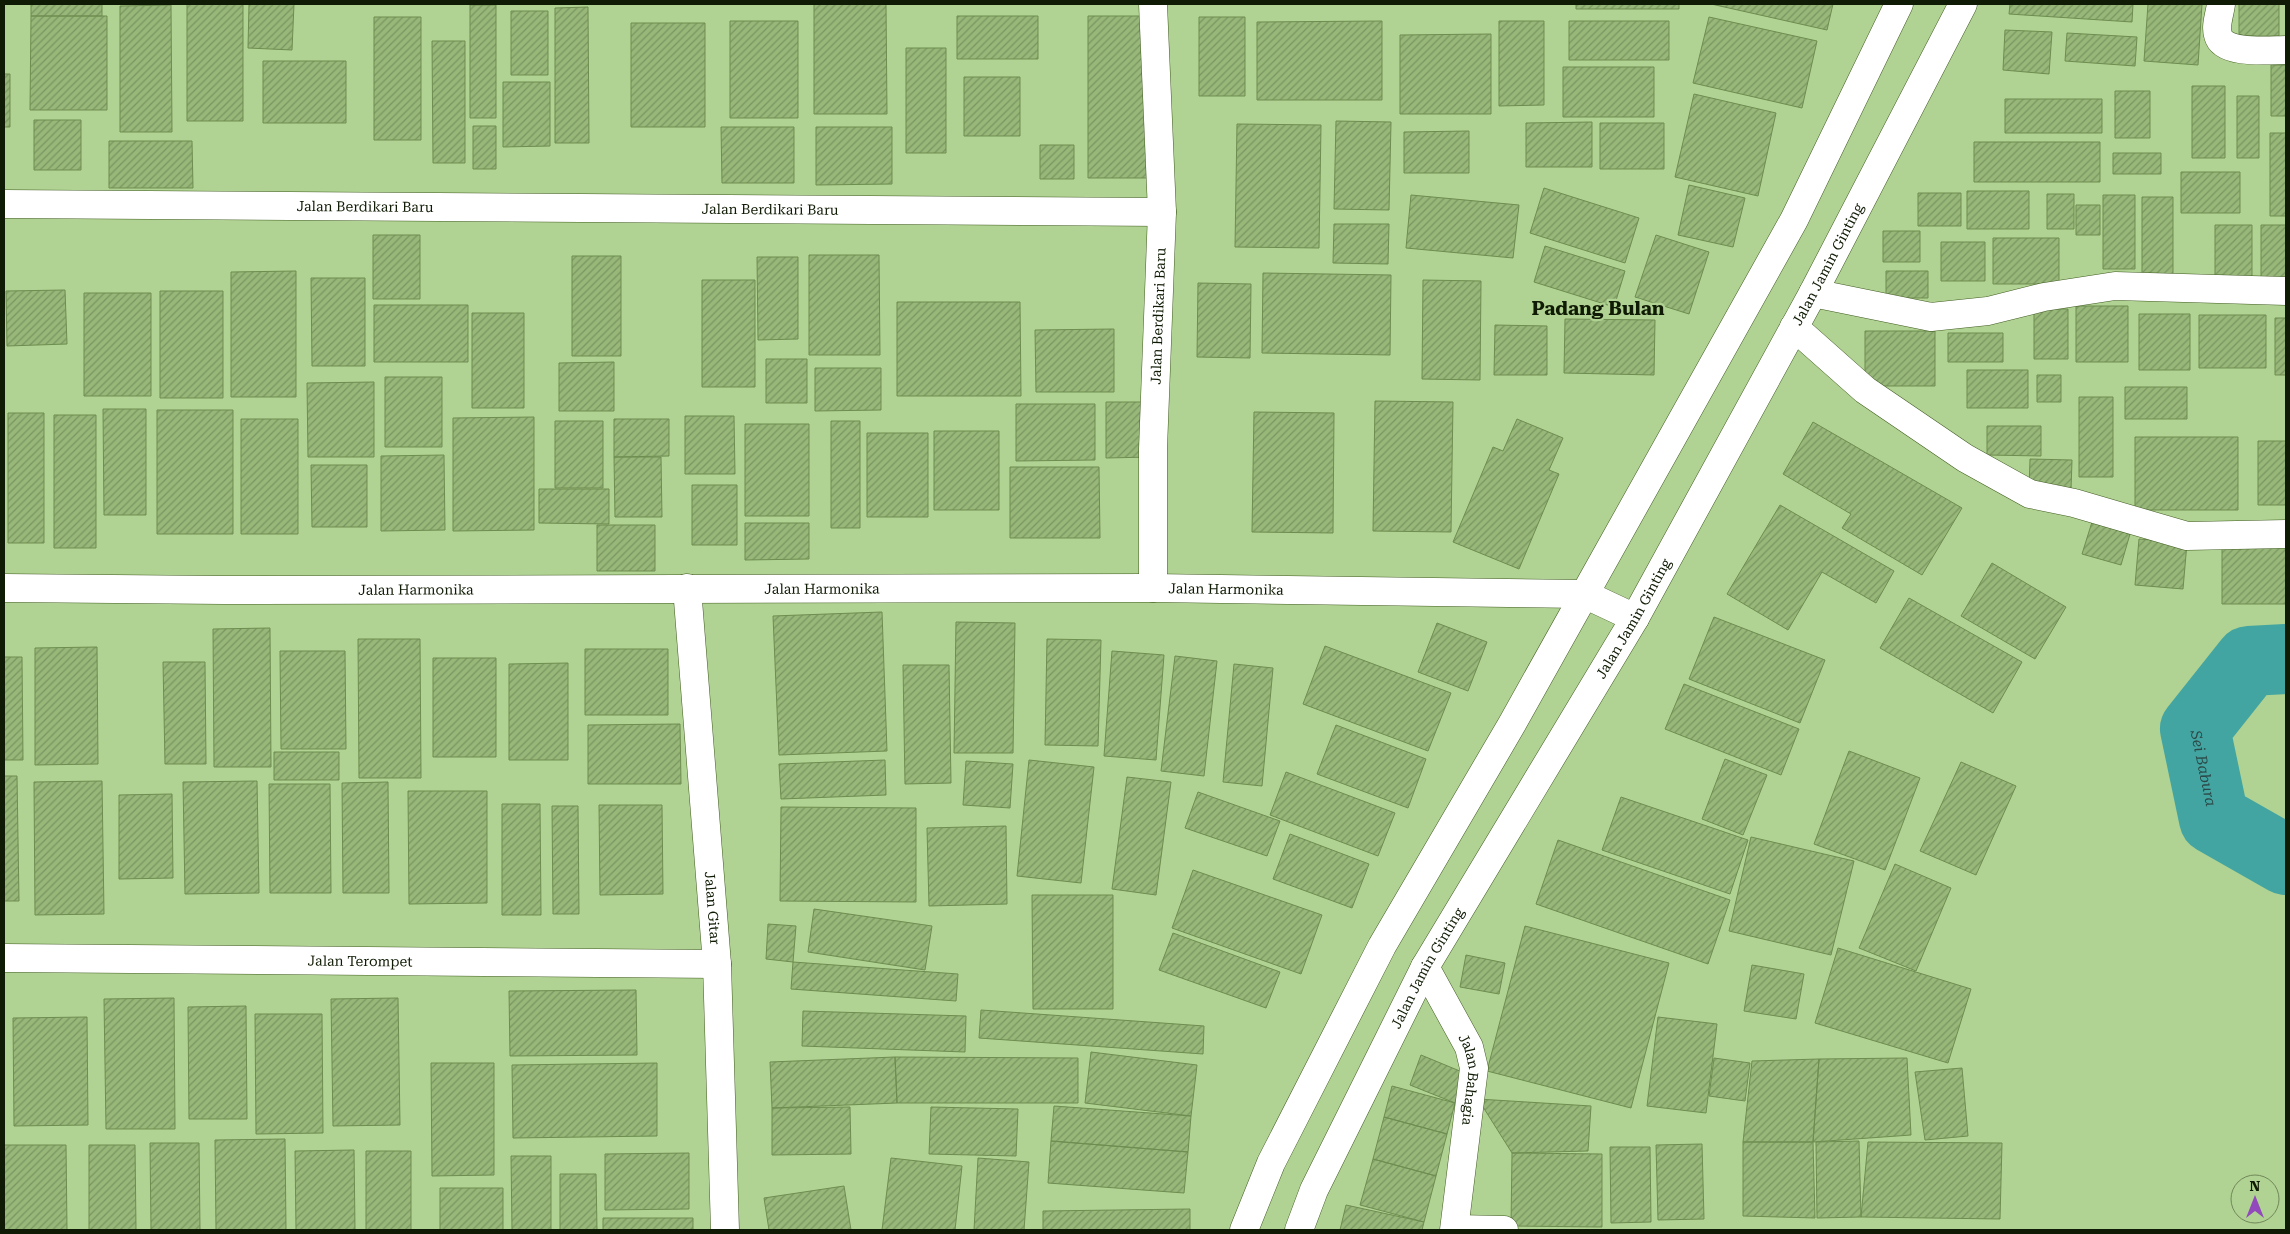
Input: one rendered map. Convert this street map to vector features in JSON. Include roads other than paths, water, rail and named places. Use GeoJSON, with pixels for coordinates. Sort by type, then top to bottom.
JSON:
{"type":"FeatureCollection","features":[{"type":"Feature","properties":{"kind":"street"},"geometry":{"type":"LineString","coordinates":[[1153,4],[1162,212]]}},
{"type":"Feature","properties":{"kind":"street"},"geometry":{"type":"LineString","coordinates":[[1244,1230],[1271,1163],[1382,946],[1512,724],[1794,220],[1899,4]]}},
{"type":"Feature","properties":{"kind":"street","name":"Jalan Jamin Ginting"},"geometry":{"type":"LineString","coordinates":[[1300,1230],[1314,1190],[1425,967],[1635,618],[1813,293],[1963,4]]}},
{"type":"Feature","properties":{"kind":"street"},"geometry":{"type":"LineString","coordinates":[[2221,4],[2217,34],[2221,42],[2231,48],[2286,50]]}},
{"type":"Feature","properties":{"kind":"street","name":"Jalan Berdikari Baru"},"geometry":{"type":"LineString","coordinates":[[4,204],[1162,212],[1153,449],[1153,588]]}},
{"type":"Feature","properties":{"kind":"street"},"geometry":{"type":"LineString","coordinates":[[1813,293],[1931,317],[1988,311],[2044,296],[2115,286],[2286,292]]}},
{"type":"Feature","properties":{"kind":"street"},"geometry":{"type":"LineString","coordinates":[[1794,327],[1865,390],[1965,458],[2030,494],[2074,503],[2187,536],[2286,534]]}},
{"type":"Feature","properties":{"kind":"street","name":"Jalan Harmonika"},"geometry":{"type":"LineString","coordinates":[[4,588],[223,590],[1153,588],[1584,594],[1635,618]]}},
{"type":"Feature","properties":{"kind":"street","name":"Jalan Gitar"},"geometry":{"type":"LineString","coordinates":[[687,588],[717,964],[725,1230]]}},
{"type":"Feature","properties":{"kind":"street","name":"Jalan Terompet"},"geometry":{"type":"LineString","coordinates":[[4,958],[717,964]]}},
{"type":"Feature","properties":{"kind":"street","name":"Jalan Bahagia"},"geometry":{"type":"LineString","coordinates":[[1425,967],[1469,1047],[1474,1068],[1455,1230]]}},
{"type":"Feature","properties":{"kind":"street"},"geometry":{"type":"LineString","coordinates":[[1455,1230],[1504,1230]]}},
{"type":"Feature","properties":{"kind":"waterway","name":"Sei Babura"},"geometry":{"type":"LineString","coordinates":[[2286,659],[2249,661],[2195,729],[2214,819],[2286,860]]}},
{"type":"Feature","properties":{"kind":"district","name":"Padang Bulan"},"geometry":{"type":"Point","coordinates":[1598,308]}}]}
